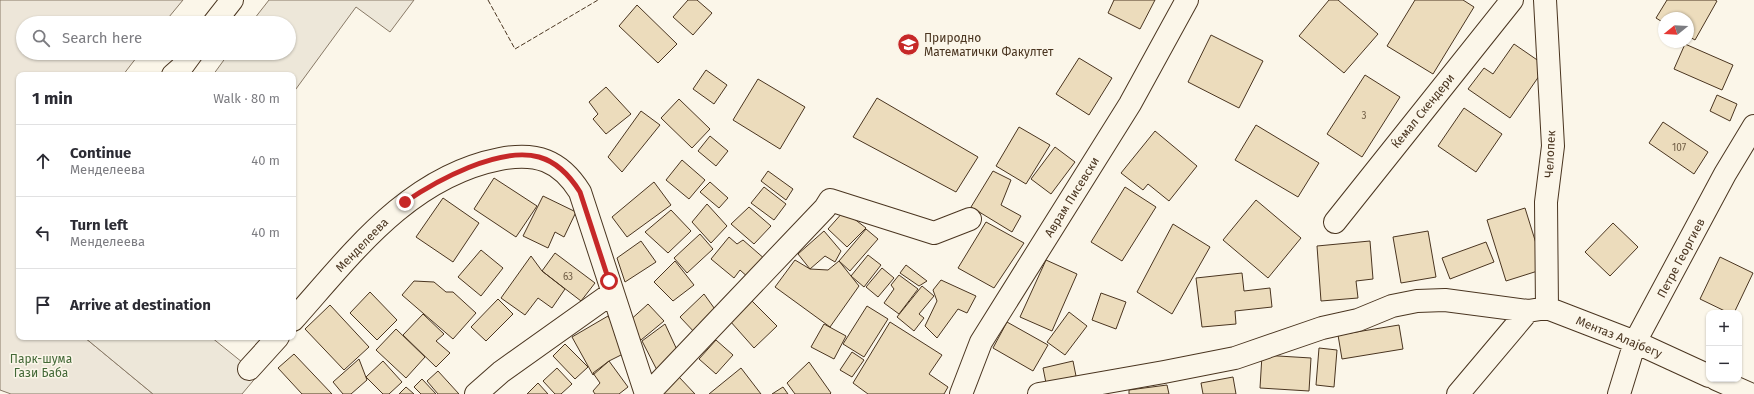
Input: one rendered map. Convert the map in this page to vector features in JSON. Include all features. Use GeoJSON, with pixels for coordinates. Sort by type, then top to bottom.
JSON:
{"type":"FeatureCollection","features":[{"type":"Feature","properties":{"kind":"street"},"geometry":{"type":"LineString","coordinates":[[219,16],[232,0]]}},
{"type":"Feature","properties":{"kind":"street","name":"Аврам Писевски"},"geometry":{"type":"LineString","coordinates":[[961,394],[981,342],[1130,104],[1187,0]]}},
{"type":"Feature","properties":{"kind":"street","name":"Ќемал Скендери"},"geometry":{"type":"LineString","coordinates":[[1335,222],[1512,0]]}},
{"type":"Feature","properties":{"kind":"street","name":"Челопек"},"geometry":{"type":"LineString","coordinates":[[1537,309],[1546,202],[1553,146],[1545,0]]}},
{"type":"Feature","properties":{"kind":"street"},"geometry":{"type":"LineString","coordinates":[[176,72],[186,60]]}},
{"type":"Feature","properties":{"kind":"street","name":"Петре Георгиев"},"geometry":{"type":"LineString","coordinates":[[1619,394],[1635,342],[1725,174],[1754,126]]}},
{"type":"Feature","properties":{"kind":"street","name":"Менделеева"},"geometry":{"type":"LineString","coordinates":[[296,317],[375,228],[405,202],[431,185],[464,169],[490,161],[524,156],[538,157],[565,172],[572,179],[586,207],[612,293],[647,394]]}},
{"type":"Feature","properties":{"kind":"street"},"geometry":{"type":"LineString","coordinates":[[647,394],[825,208],[830,200],[934,233],[970,219]]}},
{"type":"Feature","properties":{"kind":"street"},"geometry":{"type":"LineString","coordinates":[[476,394],[501,372],[612,293]]}},
{"type":"Feature","properties":{"kind":"street","name":"Ментаз Алајбегу"},"geometry":{"type":"LineString","coordinates":[[1039,394],[1156,374],[1235,358],[1322,328],[1358,320],[1392,306],[1417,301],[1445,300],[1537,309],[1635,342],[1706,375]]}},
{"type":"Feature","properties":{"kind":"street"},"geometry":{"type":"LineString","coordinates":[[1458,394],[1537,309]]}},
{"type":"Feature","properties":{"kind":"street"},"geometry":{"type":"LineString","coordinates":[[249,369],[275,340]]}},
{"type":"Feature","properties":{"kind":"street"},"geometry":{"type":"LineString","coordinates":[[1723,382],[1750,394]]}},
{"type":"Feature","properties":{"kind":"green space","name":"Парк-шума Гази Баба"},"geometry":{"type":"Polygon","coordinates":[[[0,0],[183,0],[170,16],[16,16],[16,60],[135,60],[125,72],[16,72],[16,340],[88,340],[153,394],[11,394],[0,390],[0,0]]]}},
{"type":"Feature","properties":{"kind":"shaded area"},"geometry":{"type":"Polygon","coordinates":[[[269,0],[414,0],[390,32],[356,7],[296,89],[296,72],[215,72],[224,60],[296,60],[296,16],[256,16],[269,0]]]}},
{"type":"Feature","properties":{"kind":"shaded area"},"geometry":{"type":"Polygon","coordinates":[[[88,340],[215,340],[258,375],[242,394],[153,394],[88,340]]]}},
{"type":"Feature","properties":{"kind":"building"},"geometry":{"type":"Polygon","coordinates":[[[688,0],[697,0],[712,13],[693,35],[673,17],[688,0]]]}},
{"type":"Feature","properties":{"kind":"building"},"geometry":{"type":"Polygon","coordinates":[[[1114,0],[1155,0],[1140,29],[1108,13],[1114,0]]]}},
{"type":"Feature","properties":{"kind":"building"},"geometry":{"type":"Polygon","coordinates":[[[1329,0],[1338,0],[1378,34],[1344,73],[1299,36],[1329,0]]]}},
{"type":"Feature","properties":{"kind":"building"},"geometry":{"type":"Polygon","coordinates":[[[1415,0],[1463,0],[1474,7],[1433,74],[1387,46],[1415,0]]]}},
{"type":"Feature","properties":{"kind":"building"},"geometry":{"type":"Polygon","coordinates":[[[1667,0],[1717,1],[1695,40],[1694,12],[1660,12],[1667,0]]]}},
{"type":"Feature","properties":{"kind":"building"},"geometry":{"type":"Polygon","coordinates":[[[637,5],[677,44],[658,63],[619,26],[637,5]]]}},
{"type":"Feature","properties":{"kind":"building"},"geometry":{"type":"Polygon","coordinates":[[[1211,35],[1263,61],[1239,108],[1188,82],[1211,35]]]}},
{"type":"Feature","properties":{"kind":"building"},"geometry":{"type":"Polygon","coordinates":[[[1514,44],[1546,66],[1510,118],[1468,89],[1484,68],[1493,74],[1514,44]]]}},
{"type":"Feature","properties":{"kind":"building"},"geometry":{"type":"Polygon","coordinates":[[[1683,48],[1694,48],[1733,65],[1722,90],[1674,69],[1683,48]]]}},
{"type":"Feature","properties":{"kind":"building"},"geometry":{"type":"Polygon","coordinates":[[[1079,58],[1112,78],[1089,115],[1056,94],[1079,58]]]}},
{"type":"Feature","properties":{"kind":"building"},"geometry":{"type":"Polygon","coordinates":[[[706,70],[727,85],[714,104],[693,89],[706,70]]]}},
{"type":"Feature","properties":{"kind":"building"},"geometry":{"type":"Polygon","coordinates":[[[1365,75],[1400,97],[1362,157],[1327,134],[1365,75]]]}},
{"type":"Feature","properties":{"kind":"building"},"geometry":{"type":"Polygon","coordinates":[[[758,79],[805,107],[780,149],[733,120],[758,79]]]}},
{"type":"Feature","properties":{"kind":"building"},"geometry":{"type":"Polygon","coordinates":[[[606,87],[631,114],[606,134],[593,119],[598,114],[589,102],[606,87]]]}},
{"type":"Feature","properties":{"kind":"building"},"geometry":{"type":"Polygon","coordinates":[[[1717,95],[1737,104],[1730,121],[1710,111],[1717,95]]]}},
{"type":"Feature","properties":{"kind":"building"},"geometry":{"type":"Polygon","coordinates":[[[877,98],[978,157],[956,192],[853,137],[877,98]]]}},
{"type":"Feature","properties":{"kind":"building"},"geometry":{"type":"Polygon","coordinates":[[[679,99],[710,129],[692,148],[661,118],[679,99]]]}},
{"type":"Feature","properties":{"kind":"building"},"geometry":{"type":"Polygon","coordinates":[[[1464,108],[1502,134],[1476,172],[1438,146],[1464,108]]]}},
{"type":"Feature","properties":{"kind":"building"},"geometry":{"type":"Polygon","coordinates":[[[641,111],[660,125],[622,172],[608,157],[641,111]]]}},
{"type":"Feature","properties":{"kind":"building"},"geometry":{"type":"Polygon","coordinates":[[[1663,122],[1708,152],[1694,174],[1649,143],[1663,122]]]}},
{"type":"Feature","properties":{"kind":"building"},"geometry":{"type":"Polygon","coordinates":[[[1256,125],[1319,163],[1298,197],[1235,160],[1256,125]]]}},
{"type":"Feature","properties":{"kind":"building"},"geometry":{"type":"Polygon","coordinates":[[[1019,127],[1050,145],[1026,184],[996,166],[1019,127]]]}},
{"type":"Feature","properties":{"kind":"building"},"geometry":{"type":"Polygon","coordinates":[[[1155,131],[1197,166],[1169,201],[1148,184],[1143,190],[1121,173],[1155,131]]]}},
{"type":"Feature","properties":{"kind":"building"},"geometry":{"type":"Polygon","coordinates":[[[710,136],[728,151],[716,166],[698,151],[710,136]]]}},
{"type":"Feature","properties":{"kind":"building"},"geometry":{"type":"Polygon","coordinates":[[[1055,147],[1075,162],[1051,194],[1031,179],[1055,147]]]}},
{"type":"Feature","properties":{"kind":"building"},"geometry":{"type":"Polygon","coordinates":[[[682,160],[705,180],[689,199],[666,180],[682,160]]]}},
{"type":"Feature","properties":{"kind":"building"},"geometry":{"type":"Polygon","coordinates":[[[768,171],[793,189],[786,200],[761,181],[768,171]]]}},
{"type":"Feature","properties":{"kind":"building"},"geometry":{"type":"Polygon","coordinates":[[[993,171],[1011,180],[1001,205],[1021,216],[1012,232],[971,207],[993,171]]]}},
{"type":"Feature","properties":{"kind":"building"},"geometry":{"type":"Polygon","coordinates":[[[494,178],[537,206],[516,237],[474,209],[494,178]]]}},
{"type":"Feature","properties":{"kind":"building"},"geometry":{"type":"Polygon","coordinates":[[[654,182],[671,205],[627,237],[612,217],[654,182]]]}},
{"type":"Feature","properties":{"kind":"building"},"geometry":{"type":"Polygon","coordinates":[[[710,182],[728,198],[719,208],[700,192],[710,182]]]}},
{"type":"Feature","properties":{"kind":"building"},"geometry":{"type":"Polygon","coordinates":[[[764,187],[786,204],[774,220],[751,203],[764,187]]]}},
{"type":"Feature","properties":{"kind":"building"},"geometry":{"type":"Polygon","coordinates":[[[1125,187],[1156,207],[1122,261],[1091,242],[1125,187]]]}},
{"type":"Feature","properties":{"kind":"building"},"geometry":{"type":"Polygon","coordinates":[[[543,196],[576,212],[564,237],[555,232],[548,248],[523,236],[543,196]]]}},
{"type":"Feature","properties":{"kind":"building"},"geometry":{"type":"Polygon","coordinates":[[[443,198],[479,223],[453,262],[416,237],[443,198]]]}},
{"type":"Feature","properties":{"kind":"building"},"geometry":{"type":"Polygon","coordinates":[[[1256,200],[1301,238],[1268,278],[1223,240],[1256,200]]]}},
{"type":"Feature","properties":{"kind":"building"},"geometry":{"type":"Polygon","coordinates":[[[707,204],[727,226],[711,243],[692,222],[707,204]]]}},
{"type":"Feature","properties":{"kind":"building"},"geometry":{"type":"Polygon","coordinates":[[[749,207],[771,226],[754,244],[731,224],[749,207]]]}},
{"type":"Feature","properties":{"kind":"building"},"geometry":{"type":"Polygon","coordinates":[[[1525,208],[1544,269],[1506,281],[1487,220],[1525,208]]]}},
{"type":"Feature","properties":{"kind":"building"},"geometry":{"type":"Polygon","coordinates":[[[671,210],[691,231],[668,253],[645,232],[671,210]]]}},
{"type":"Feature","properties":{"kind":"building"},"geometry":{"type":"Polygon","coordinates":[[[844,211],[866,228],[847,247],[828,229],[844,211]]]}},
{"type":"Feature","properties":{"kind":"building"},"geometry":{"type":"Polygon","coordinates":[[[986,222],[1024,243],[994,288],[958,268],[986,222]]]}},
{"type":"Feature","properties":{"kind":"building"},"geometry":{"type":"Polygon","coordinates":[[[1613,223],[1638,247],[1610,276],[1585,252],[1613,223]]]}},
{"type":"Feature","properties":{"kind":"building"},"geometry":{"type":"Polygon","coordinates":[[[1173,224],[1210,247],[1172,314],[1137,292],[1173,224]]]}},
{"type":"Feature","properties":{"kind":"building"},"geometry":{"type":"Polygon","coordinates":[[[866,229],[878,239],[850,271],[839,261],[866,229]]]}},
{"type":"Feature","properties":{"kind":"building"},"geometry":{"type":"Polygon","coordinates":[[[824,231],[841,251],[835,262],[825,256],[810,269],[798,254],[824,231]]]}},
{"type":"Feature","properties":{"kind":"building"},"geometry":{"type":"Polygon","coordinates":[[[1428,231],[1436,277],[1401,283],[1393,237],[1428,231]]]}},
{"type":"Feature","properties":{"kind":"building"},"geometry":{"type":"Polygon","coordinates":[[[700,234],[713,249],[687,273],[674,258],[700,234]]]}},
{"type":"Feature","properties":{"kind":"building"},"geometry":{"type":"Polygon","coordinates":[[[729,237],[737,244],[743,240],[766,260],[750,279],[740,270],[734,278],[711,259],[729,237]]]}},
{"type":"Feature","properties":{"kind":"building"},"geometry":{"type":"Polygon","coordinates":[[[641,241],[656,262],[625,282],[617,258],[641,241]]]}},
{"type":"Feature","properties":{"kind":"building"},"geometry":{"type":"Polygon","coordinates":[[[1370,241],[1373,279],[1356,281],[1358,298],[1321,301],[1317,246],[1370,241]]]}},
{"type":"Feature","properties":{"kind":"building"},"geometry":{"type":"Polygon","coordinates":[[[1486,242],[1494,262],[1450,279],[1442,258],[1486,242]]]}},
{"type":"Feature","properties":{"kind":"building"},"geometry":{"type":"Polygon","coordinates":[[[481,250],[503,268],[481,296],[458,277],[481,250]]]}},
{"type":"Feature","properties":{"kind":"building"},"geometry":{"type":"Polygon","coordinates":[[[555,253],[595,283],[581,301],[542,271],[555,253]]]}},
{"type":"Feature","properties":{"kind":"building"},"geometry":{"type":"Polygon","coordinates":[[[868,255],[881,265],[864,287],[851,276],[868,255]]]}},
{"type":"Feature","properties":{"kind":"building"},"geometry":{"type":"Polygon","coordinates":[[[531,256],[542,271],[565,289],[552,308],[538,298],[525,315],[501,298],[531,256]]]}},
{"type":"Feature","properties":{"kind":"building"},"geometry":{"type":"Polygon","coordinates":[[[1720,257],[1753,273],[1735,310],[1723,310],[1700,299],[1720,257]]]}},
{"type":"Feature","properties":{"kind":"building"},"geometry":{"type":"Polygon","coordinates":[[[795,260],[810,269],[828,270],[839,261],[859,286],[830,327],[775,287],[795,260]]]}},
{"type":"Feature","properties":{"kind":"building"},"geometry":{"type":"Polygon","coordinates":[[[1046,260],[1077,274],[1052,331],[1020,317],[1046,260]]]}},
{"type":"Feature","properties":{"kind":"building"},"geometry":{"type":"Polygon","coordinates":[[[675,261],[694,285],[673,301],[654,282],[675,261]]]}},
{"type":"Feature","properties":{"kind":"building"},"geometry":{"type":"Polygon","coordinates":[[[906,265],[927,281],[919,286],[900,273],[906,265]]]}},
{"type":"Feature","properties":{"kind":"building"},"geometry":{"type":"Polygon","coordinates":[[[882,268],[894,278],[878,297],[866,287],[882,268]]]}},
{"type":"Feature","properties":{"kind":"building"},"geometry":{"type":"Polygon","coordinates":[[[1242,273],[1244,291],[1270,288],[1272,307],[1235,311],[1236,324],[1202,327],[1196,278],[1242,273]]]}},
{"type":"Feature","properties":{"kind":"building"},"geometry":{"type":"Polygon","coordinates":[[[899,275],[918,289],[899,314],[884,303],[894,289],[891,285],[899,275]]]}},
{"type":"Feature","properties":{"kind":"building"},"geometry":{"type":"Polygon","coordinates":[[[941,280],[976,296],[967,313],[958,309],[937,338],[925,326],[937,301],[933,290],[941,280]]]}},
{"type":"Feature","properties":{"kind":"building"},"geometry":{"type":"Polygon","coordinates":[[[414,281],[434,282],[446,292],[453,292],[476,313],[453,339],[402,295],[414,281]]]}},
{"type":"Feature","properties":{"kind":"building"},"geometry":{"type":"Polygon","coordinates":[[[922,286],[934,296],[919,314],[924,318],[914,331],[897,317],[922,286]]]}},
{"type":"Feature","properties":{"kind":"building"},"geometry":{"type":"Polygon","coordinates":[[[370,292],[397,320],[377,340],[350,313],[370,292]]]}},
{"type":"Feature","properties":{"kind":"building"},"geometry":{"type":"Polygon","coordinates":[[[1101,293],[1126,302],[1116,329],[1092,320],[1101,293]]]}},
{"type":"Feature","properties":{"kind":"building"},"geometry":{"type":"Polygon","coordinates":[[[704,294],[717,312],[697,335],[680,317],[704,294]]]}},
{"type":"Feature","properties":{"kind":"building"},"geometry":{"type":"Polygon","coordinates":[[[498,299],[513,314],[486,341],[471,327],[498,299]]]}},
{"type":"Feature","properties":{"kind":"building"},"geometry":{"type":"Polygon","coordinates":[[[751,300],[777,326],[754,348],[730,321],[751,300]]]}},
{"type":"Feature","properties":{"kind":"building"},"geometry":{"type":"Polygon","coordinates":[[[648,304],[664,321],[641,340],[627,323],[648,304]]]}},
{"type":"Feature","properties":{"kind":"building"},"geometry":{"type":"Polygon","coordinates":[[[330,305],[369,347],[344,370],[305,329],[330,305]]]}},
{"type":"Feature","properties":{"kind":"building"},"geometry":{"type":"Polygon","coordinates":[[[867,306],[888,319],[864,357],[843,344],[867,306]]]}},
{"type":"Feature","properties":{"kind":"building"},"geometry":{"type":"Polygon","coordinates":[[[1069,312],[1087,326],[1065,355],[1047,342],[1069,312]]]}},
{"type":"Feature","properties":{"kind":"building"},"geometry":{"type":"Polygon","coordinates":[[[423,314],[444,334],[436,341],[450,353],[436,367],[403,335],[423,314]]]}},
{"type":"Feature","properties":{"kind":"building"},"geometry":{"type":"Polygon","coordinates":[[[608,316],[618,334],[615,335],[625,353],[609,361],[593,375],[572,337],[608,316]]]}},
{"type":"Feature","properties":{"kind":"building"},"geometry":{"type":"Polygon","coordinates":[[[890,322],[942,355],[929,374],[948,387],[944,394],[868,394],[853,383],[890,322]]]}},
{"type":"Feature","properties":{"kind":"building"},"geometry":{"type":"Polygon","coordinates":[[[1007,322],[1048,345],[1033,371],[993,348],[1007,322]]]}},
{"type":"Feature","properties":{"kind":"building"},"geometry":{"type":"Polygon","coordinates":[[[665,324],[678,352],[658,372],[642,341],[665,324]]]}},
{"type":"Feature","properties":{"kind":"building"},"geometry":{"type":"Polygon","coordinates":[[[824,324],[846,336],[834,359],[811,347],[824,324]]]}},
{"type":"Feature","properties":{"kind":"building"},"geometry":{"type":"Polygon","coordinates":[[[1399,325],[1403,349],[1342,359],[1338,335],[1399,325]]]}},
{"type":"Feature","properties":{"kind":"building"},"geometry":{"type":"Polygon","coordinates":[[[396,329],[425,357],[406,378],[376,350],[396,329]]]}},
{"type":"Feature","properties":{"kind":"building"},"geometry":{"type":"Polygon","coordinates":[[[716,340],[733,355],[716,374],[699,359],[716,340]]]}},
{"type":"Feature","properties":{"kind":"building"},"geometry":{"type":"Polygon","coordinates":[[[565,344],[588,367],[575,379],[553,356],[565,344]]]}},
{"type":"Feature","properties":{"kind":"building"},"geometry":{"type":"Polygon","coordinates":[[[1319,348],[1337,350],[1334,387],[1316,385],[1319,348]]]}},
{"type":"Feature","properties":{"kind":"building"},"geometry":{"type":"Polygon","coordinates":[[[852,352],[864,360],[852,377],[840,370],[852,352]]]}},
{"type":"Feature","properties":{"kind":"building"},"geometry":{"type":"Polygon","coordinates":[[[294,354],[332,394],[302,394],[278,368],[294,354]]]}},
{"type":"Feature","properties":{"kind":"building"},"geometry":{"type":"Polygon","coordinates":[[[1262,355],[1311,358],[1309,391],[1260,388],[1262,355]]]}},
{"type":"Feature","properties":{"kind":"building"},"geometry":{"type":"Polygon","coordinates":[[[359,359],[367,380],[351,394],[343,394],[333,382],[359,359]]]}},
{"type":"Feature","properties":{"kind":"building"},"geometry":{"type":"Polygon","coordinates":[[[383,361],[402,382],[389,394],[383,394],[366,377],[383,361]]]}},
{"type":"Feature","properties":{"kind":"building"},"geometry":{"type":"Polygon","coordinates":[[[609,361],[628,387],[619,394],[595,394],[593,391],[600,383],[593,373],[609,361]]]}},
{"type":"Feature","properties":{"kind":"building"},"geometry":{"type":"Polygon","coordinates":[[[1073,361],[1076,376],[1046,383],[1043,368],[1073,361]]]}},
{"type":"Feature","properties":{"kind":"building"},"geometry":{"type":"Polygon","coordinates":[[[809,362],[831,393],[830,394],[795,394],[787,383],[809,362]]]}},
{"type":"Feature","properties":{"kind":"building"},"geometry":{"type":"Polygon","coordinates":[[[557,368],[572,384],[561,394],[555,394],[543,381],[557,368]]]}},
{"type":"Feature","properties":{"kind":"building"},"geometry":{"type":"Polygon","coordinates":[[[741,368],[761,394],[709,394],[741,368]]]}},
{"type":"Feature","properties":{"kind":"building"},"geometry":{"type":"Polygon","coordinates":[[[438,371],[459,394],[438,394],[427,381],[438,371]]]}},
{"type":"Feature","properties":{"kind":"building"},"geometry":{"type":"Polygon","coordinates":[[[679,377],[695,394],[661,394],[679,377]]]}},
{"type":"Feature","properties":{"kind":"building"},"geometry":{"type":"Polygon","coordinates":[[[1233,377],[1236,394],[1203,394],[1201,383],[1233,377]]]}},
{"type":"Feature","properties":{"kind":"building"},"geometry":{"type":"Polygon","coordinates":[[[422,379],[436,394],[421,394],[414,387],[422,379]]]}},
{"type":"Feature","properties":{"kind":"building"},"geometry":{"type":"Polygon","coordinates":[[[538,383],[548,394],[527,394],[538,383]]]}},
{"type":"Feature","properties":{"kind":"building"},"geometry":{"type":"Polygon","coordinates":[[[1167,385],[1169,394],[1129,394],[1129,390],[1167,385]]]}},
{"type":"Feature","properties":{"kind":"building"},"geometry":{"type":"Polygon","coordinates":[[[406,387],[414,394],[399,394],[406,387]]]}},
{"type":"Feature","properties":{"kind":"building"},"geometry":{"type":"Polygon","coordinates":[[[783,387],[788,394],[772,394],[783,387]]]}},
{"type":"Feature","properties":{"kind":"fence"},"geometry":{"type":"LineString","coordinates":[[488,0],[515,49],[598,0]]}},
{"type":"Feature","properties":{"kind":"place","name":"Природно Математички Факултет"},"geometry":{"type":"Point","coordinates":[909,45]}},
{"type":"Feature","properties":{"kind":"route"},"geometry":{"type":"LineString","coordinates":[[405,202],[443,178],[464,169],[508,157],[538,157],[565,172],[572,179],[580,192],[609,281]]}}]}
